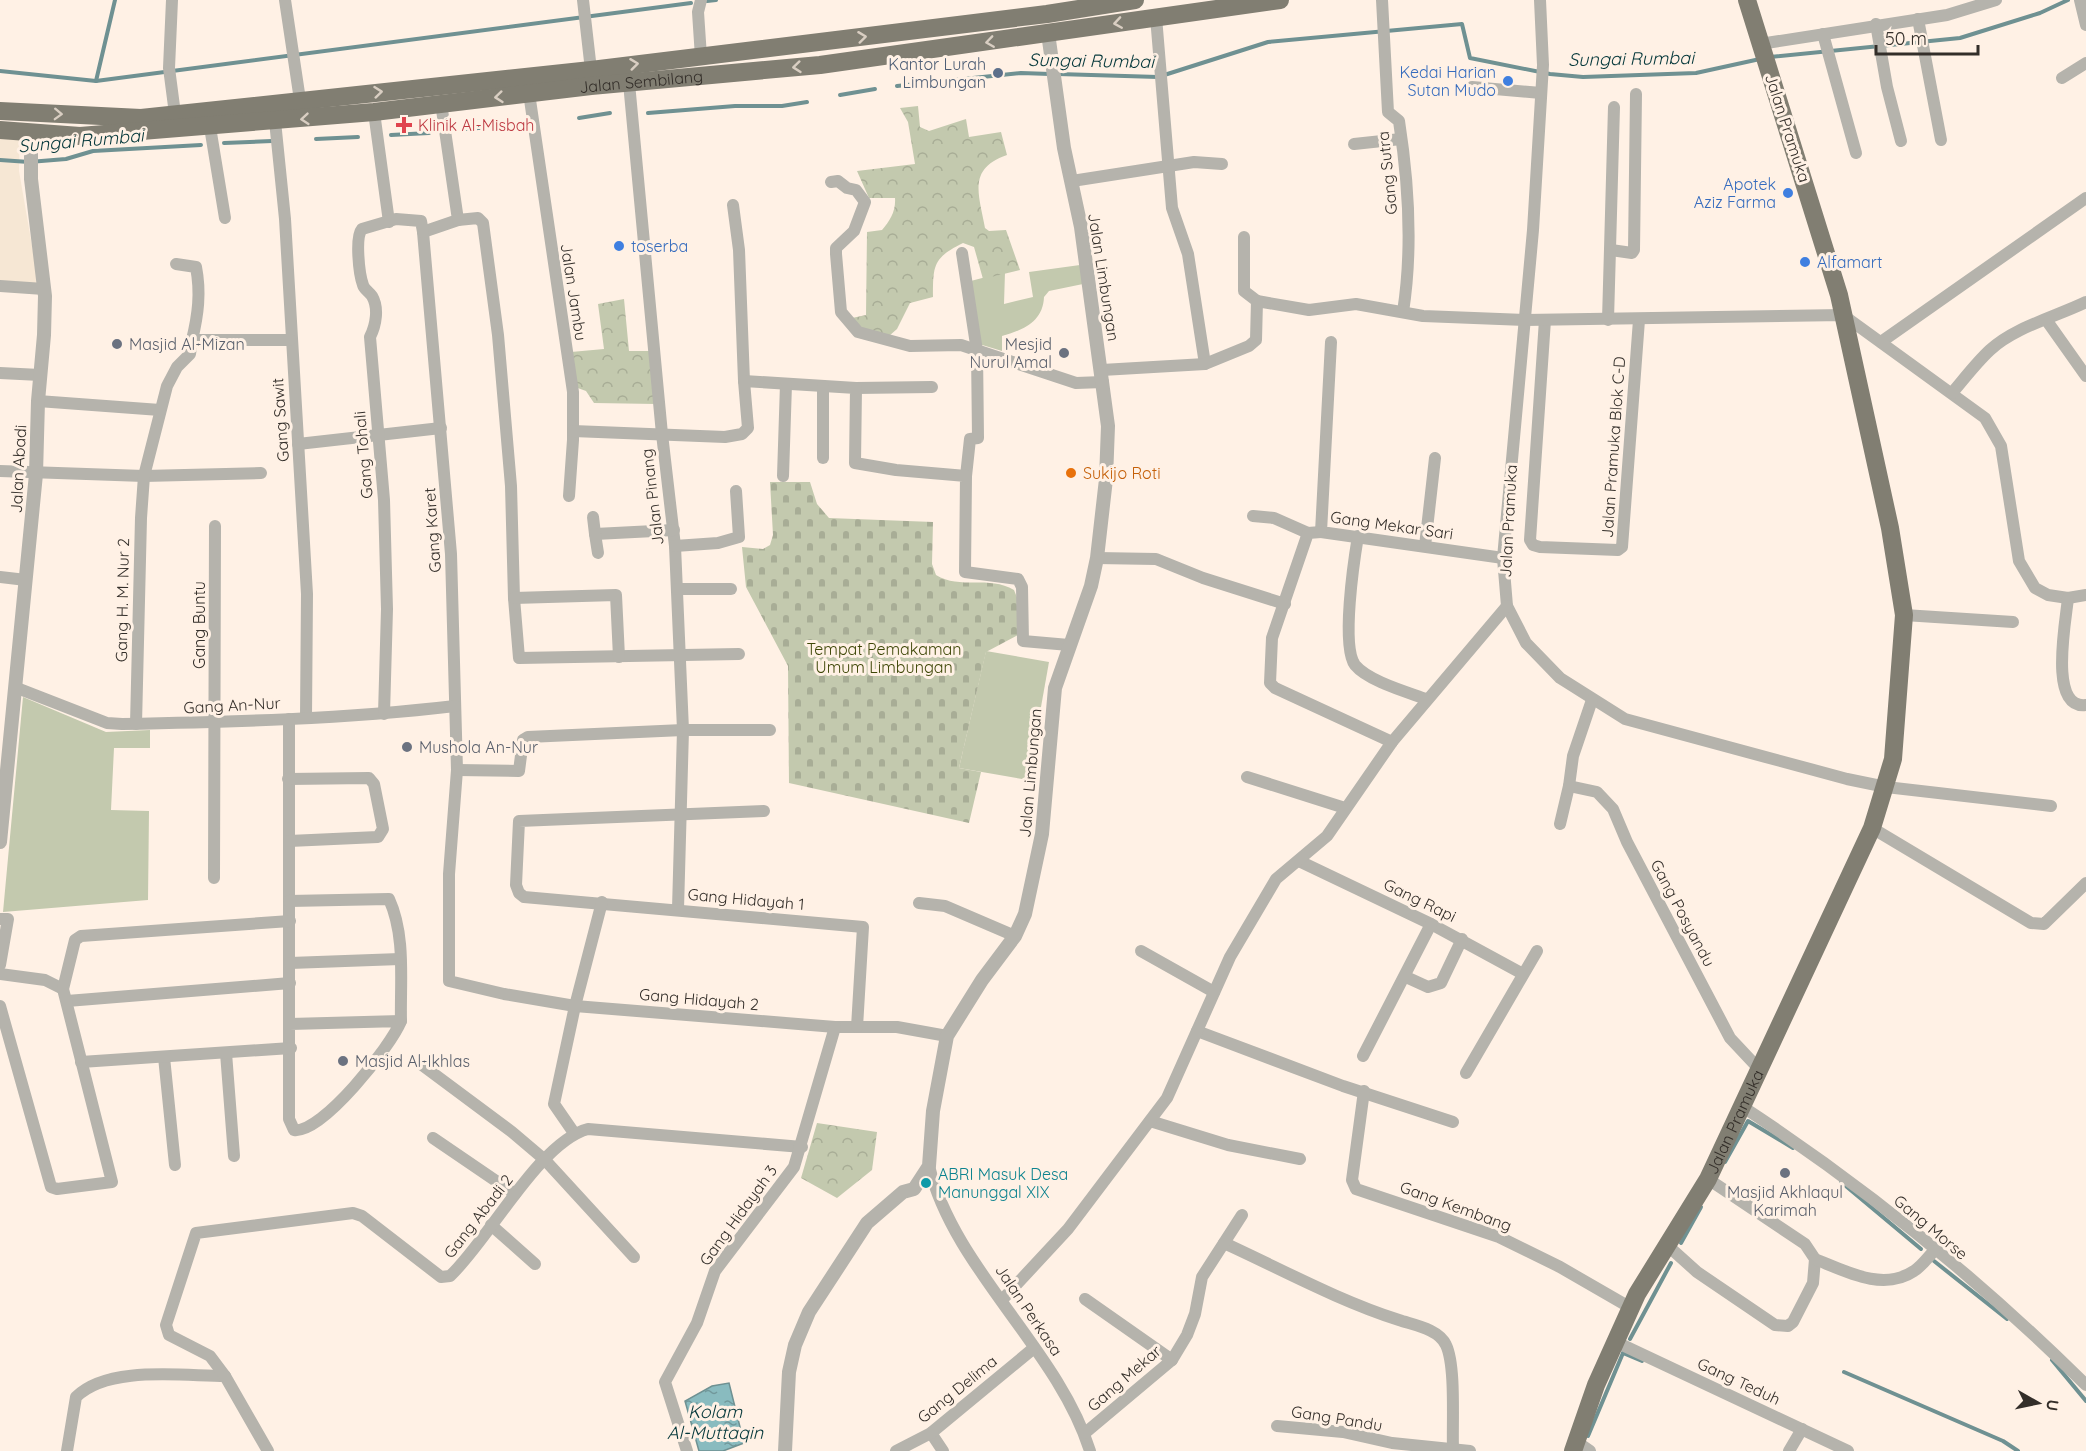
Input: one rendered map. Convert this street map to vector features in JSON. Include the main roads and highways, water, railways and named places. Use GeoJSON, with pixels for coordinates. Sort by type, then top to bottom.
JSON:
{"type":"FeatureCollection","features":[{"type":"Feature","properties":{"kind":"main road","name":"Jalan Sembilang"},"geometry":{"type":"LineString","coordinates":[[0,111],[141,118],[701,57],[1047,14],[1135,0]]}},
{"type":"Feature","properties":{"kind":"main road","name":"Jalan Sembilang"},"geometry":{"type":"LineString","coordinates":[[0,130],[31,142],[374,112],[529,93],[820,65],[1280,0]]}},
{"type":"Feature","properties":{"kind":"main road","name":"Jalan Pramuka"},"geometry":{"type":"LineString","coordinates":[[1580,1448],[1596,1385],[1631,1308],[1708,1179],[1743,1107],[1872,828],[1893,759],[1904,615],[1890,528],[1843,315],[1823,241],[1747,0]]}},
{"type":"Feature","properties":{"kind":"water","name":"Kolam Al-Muttaqin"},"geometry":{"type":"Polygon","coordinates":[[[729,1383],[744,1443],[723,1451],[699,1451],[685,1401],[712,1386],[729,1383]]]}},
{"type":"Feature","properties":{"kind":"waterway"},"geometry":{"type":"LineString","coordinates":[[96,81],[115,0]]}},
{"type":"Feature","properties":{"kind":"waterway"},"geometry":{"type":"LineString","coordinates":[[707,1],[716,0]]}},
{"type":"Feature","properties":{"kind":"waterway","name":"Sungai Rumbai"},"geometry":{"type":"LineString","coordinates":[[1770,57],[1960,38],[2040,13],[2068,0]]}},
{"type":"Feature","properties":{"kind":"waterway"},"geometry":{"type":"LineString","coordinates":[[0,71],[96,81],[691,3]]}},
{"type":"Feature","properties":{"kind":"waterway","name":"Sungai Rumbai"},"geometry":{"type":"LineString","coordinates":[[1058,74],[1158,77],[1268,42],[1462,24],[1470,58],[1550,74],[1583,77],[1696,73],[1760,59]]}},
{"type":"Feature","properties":{"kind":"waterway","name":"Sungai Rumbai"},"geometry":{"type":"LineString","coordinates":[[897,86],[1021,73],[1050,74]]}},
{"type":"Feature","properties":{"kind":"waterway","name":"Sungai Rumbai"},"geometry":{"type":"LineString","coordinates":[[840,95],[875,89]]}},
{"type":"Feature","properties":{"kind":"waterway","name":"Sungai Rumbai"},"geometry":{"type":"LineString","coordinates":[[648,113],[735,106],[782,106],[807,102]]}},
{"type":"Feature","properties":{"kind":"waterway","name":"Sungai Rumbai"},"geometry":{"type":"LineString","coordinates":[[579,118],[610,113]]}},
{"type":"Feature","properties":{"kind":"waterway","name":"Sungai Rumbai"},"geometry":{"type":"LineString","coordinates":[[465,129],[521,125]]}},
{"type":"Feature","properties":{"kind":"waterway","name":"Sungai Rumbai"},"geometry":{"type":"LineString","coordinates":[[391,135],[429,133]]}},
{"type":"Feature","properties":{"kind":"waterway","name":"Sungai Rumbai"},"geometry":{"type":"LineString","coordinates":[[316,139],[358,137]]}},
{"type":"Feature","properties":{"kind":"waterway","name":"Sungai Rumbai"},"geometry":{"type":"LineString","coordinates":[[224,143],[272,141]]}},
{"type":"Feature","properties":{"kind":"waterway","name":"Sungai Rumbai"},"geometry":{"type":"LineString","coordinates":[[0,160],[29,162],[66,159],[93,151],[201,145]]}},
{"type":"Feature","properties":{"kind":"waterway"},"geometry":{"type":"LineString","coordinates":[[1725,1162],[1748,1121],[1793,1148]]}},
{"type":"Feature","properties":{"kind":"waterway"},"geometry":{"type":"LineString","coordinates":[[1841,1182],[1921,1249]]}},
{"type":"Feature","properties":{"kind":"waterway"},"geometry":{"type":"LineString","coordinates":[[1681,1243],[1701,1207]]}},
{"type":"Feature","properties":{"kind":"waterway"},"geometry":{"type":"LineString","coordinates":[[1934,1261],[2007,1319]]}},
{"type":"Feature","properties":{"kind":"waterway"},"geometry":{"type":"LineString","coordinates":[[1630,1339],[1671,1263]]}},
{"type":"Feature","properties":{"kind":"waterway"},"geometry":{"type":"LineString","coordinates":[[1623,1353],[1642,1361]]}},
{"type":"Feature","properties":{"kind":"waterway"},"geometry":{"type":"LineString","coordinates":[[1588,1436],[1623,1353]]}},
{"type":"Feature","properties":{"kind":"waterway"},"geometry":{"type":"LineString","coordinates":[[2052,1360],[2086,1401]]}},
{"type":"Feature","properties":{"kind":"waterway"},"geometry":{"type":"LineString","coordinates":[[1844,1372],[2003,1441],[2018,1451]]}},
{"type":"Feature","properties":{"kind":"place","name":"Kantor Lurah Limbungan"},"geometry":{"type":"Point","coordinates":[998,73]}},
{"type":"Feature","properties":{"kind":"place","name":"Kedai Harian Sutan Mudo"},"geometry":{"type":"Point","coordinates":[1508,81]}},
{"type":"Feature","properties":{"kind":"place","name":"Klinik Al-Misbah"},"geometry":{"type":"Point","coordinates":[404,125]}},
{"type":"Feature","properties":{"kind":"place","name":"Apotek Aziz Farma"},"geometry":{"type":"Point","coordinates":[1788,193]}},
{"type":"Feature","properties":{"kind":"place","name":"toserba"},"geometry":{"type":"Point","coordinates":[619,246]}},
{"type":"Feature","properties":{"kind":"place","name":"Alfamart"},"geometry":{"type":"Point","coordinates":[1805,262]}},
{"type":"Feature","properties":{"kind":"place","name":"Masjid Al-Mizan"},"geometry":{"type":"Point","coordinates":[117,344]}},
{"type":"Feature","properties":{"kind":"place","name":"Mesjid Nurul Amal"},"geometry":{"type":"Point","coordinates":[1064,353]}},
{"type":"Feature","properties":{"kind":"place","name":"Sukijo Roti"},"geometry":{"type":"Point","coordinates":[1071,473]}},
{"type":"Feature","properties":{"kind":"place","name":"Mushola An-Nur"},"geometry":{"type":"Point","coordinates":[407,747]}},
{"type":"Feature","properties":{"kind":"place","name":"Masjid Al-Ikhlas"},"geometry":{"type":"Point","coordinates":[343,1061]}},
{"type":"Feature","properties":{"kind":"place","name":"Masjid Akhlaqul Karimah"},"geometry":{"type":"Point","coordinates":[1785,1173]}},
{"type":"Feature","properties":{"kind":"place","name":"ABRI Masuk Desa Manunggal XIX"},"geometry":{"type":"Point","coordinates":[926,1183]}},
{"type":"Feature","properties":{"kind":"park label","name":"Tempat Pemakaman Umum Limbungan"},"geometry":{"type":"Point","coordinates":[884,658]}}]}
